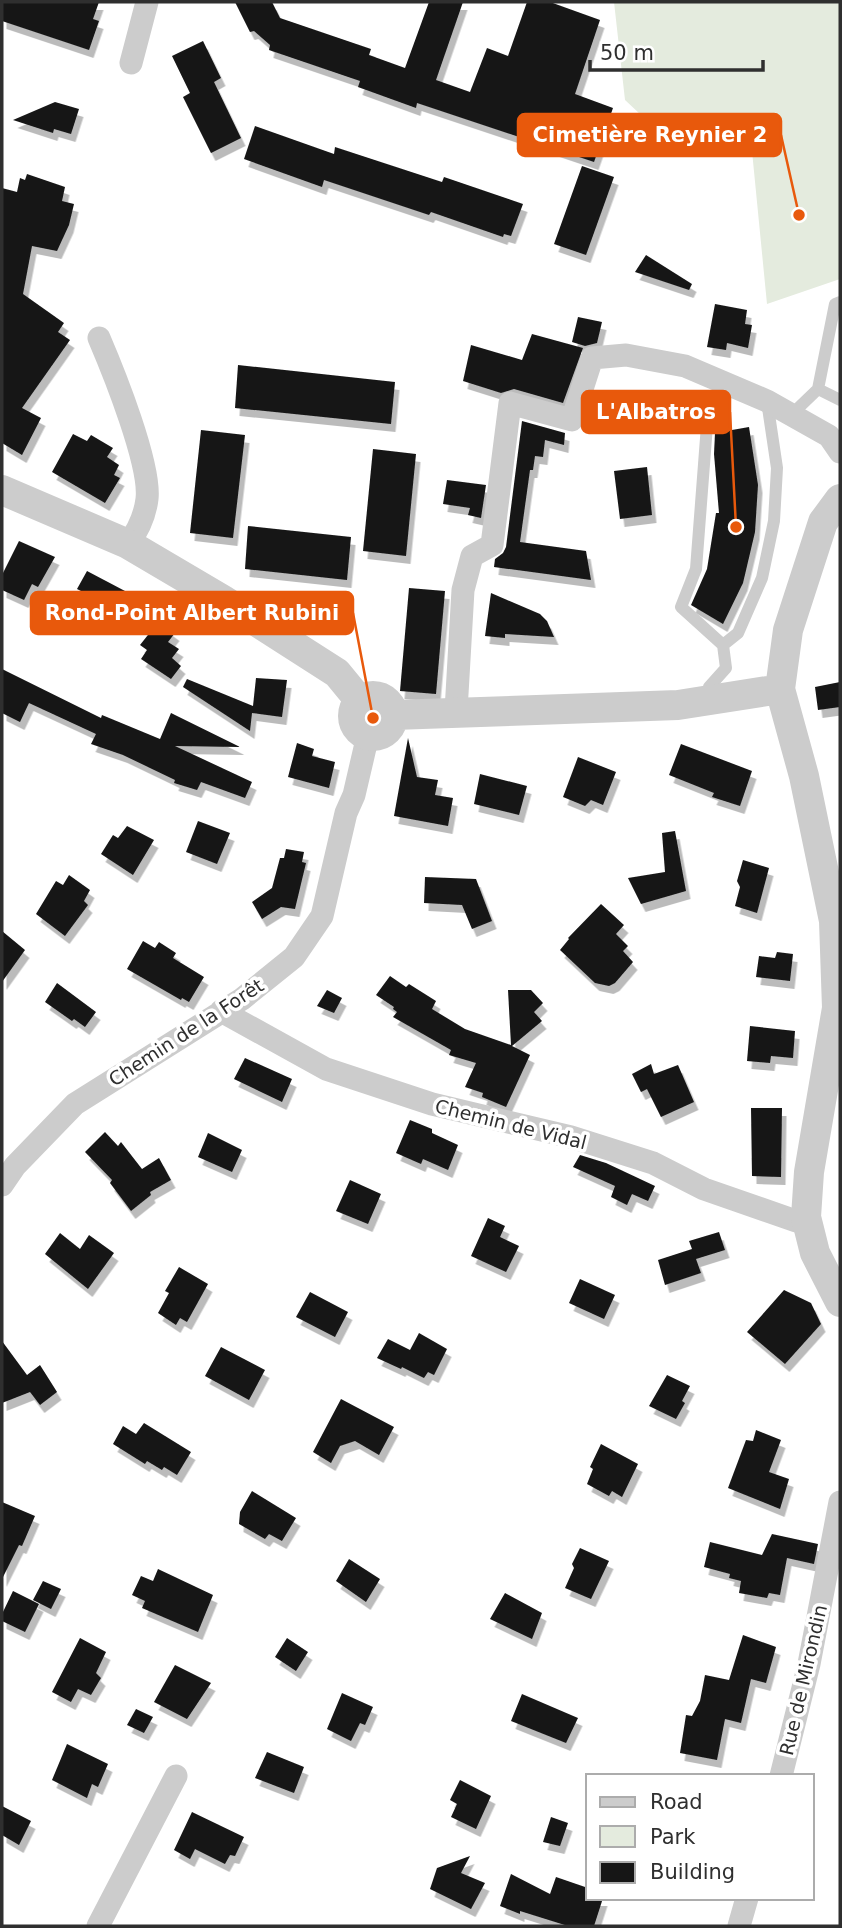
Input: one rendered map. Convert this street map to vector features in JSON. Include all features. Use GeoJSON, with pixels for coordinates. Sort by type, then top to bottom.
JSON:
{"type":"FeatureCollection","features":[{"type":"Feature","properties":{"kind":"street"},"geometry":{"type":"LineString","coordinates":[[131,63],[147,2]]}},
{"type":"Feature","properties":{"kind":"street"},"geometry":{"type":"LineString","coordinates":[[99,338],[146,472],[147,500],[136,532],[128,544]]}},
{"type":"Feature","properties":{"kind":"street"},"geometry":{"type":"LineString","coordinates":[[456,711],[463,590],[472,556],[492,545],[510,403],[572,420],[592,359],[626,355],[685,366],[767,401],[828,436],[840,452]]}},
{"type":"Feature","properties":{"kind":"street"},"geometry":{"type":"LineString","coordinates":[[2,490],[128,544],[223,600],[337,673],[360,701]]}},
{"type":"Feature","properties":{"kind":"street"},"geometry":{"type":"LineString","coordinates":[[840,499],[823,522],[788,630],[779,689],[804,776],[834,921],[837,1008],[809,1172],[806,1217],[815,1253],[840,1301]]}},
{"type":"Feature","properties":{"kind":"street"},"geometry":{"type":"LineString","coordinates":[[393,715],[678,705],[779,689]]}},
{"type":"Feature","properties":{"kind":"street"},"geometry":{"type":"LineString","coordinates":[[372,696],[384,699],[393,715],[386,732],[374,736],[360,731],[353,716],[360,701],[372,696]]}},
{"type":"Feature","properties":{"kind":"street","name":"Chemin de la Forêt"},"geometry":{"type":"LineString","coordinates":[[2,1185],[15,1166],[75,1104],[242,999],[294,957],[321,916],[368,736]]}},
{"type":"Feature","properties":{"kind":"street","name":"Chemin de Vidal"},"geometry":{"type":"LineString","coordinates":[[221,1011],[326,1069],[432,1104],[570,1137],[653,1163],[704,1189],[796,1221],[806,1217]]}},
{"type":"Feature","properties":{"kind":"street","name":"Rue de Mirondin"},"geometry":{"type":"LineString","coordinates":[[782,1774],[809,1664],[840,1502]]}},
{"type":"Feature","properties":{"kind":"street"},"geometry":{"type":"LineString","coordinates":[[98,1926],[176,1776]]}},
{"type":"Feature","properties":{"kind":"street"},"geometry":{"type":"LineString","coordinates":[[739,1926],[746,1900]]}},
{"type":"Feature","properties":{"kind":"lane"},"geometry":{"type":"LineString","coordinates":[[791,415],[818,389],[835,304],[840,302]]}},
{"type":"Feature","properties":{"kind":"lane"},"geometry":{"type":"LineString","coordinates":[[707,702],[709,687],[726,668],[723,645],[681,607],[696,569],[708,412],[729,385]]}},
{"type":"Feature","properties":{"kind":"lane"},"geometry":{"type":"LineString","coordinates":[[818,389],[840,400]]}},
{"type":"Feature","properties":{"kind":"lane"},"geometry":{"type":"LineString","coordinates":[[723,645],[738,633],[762,578],[774,521],[777,468],[767,401]]}},
{"type":"Feature","properties":{"kind":"green space"},"geometry":{"type":"Polygon","coordinates":[[[614,2],[840,2],[840,279],[767,304],[752,151],[730,152],[702,137],[640,114],[625,100],[614,2]]]}},
{"type":"Feature","properties":{"kind":"green space"},"geometry":{"type":"Polygon","coordinates":[[[373,697],[386,703],[392,716],[386,729],[373,735],[360,729],[354,716],[360,703],[373,697]]]}},
{"type":"Feature","properties":{"kind":"building"},"geometry":{"type":"Polygon","coordinates":[[[2,2],[99,2],[93,19],[99,21],[89,50],[2,21],[2,2]]]}},
{"type":"Feature","properties":{"kind":"building"},"geometry":{"type":"Polygon","coordinates":[[[235,2],[272,2],[280,18],[371,49],[369,55],[405,68],[429,2],[463,2],[436,80],[470,92],[487,48],[508,56],[527,2],[550,2],[600,20],[575,94],[613,108],[594,162],[417,103],[416,108],[358,87],[360,81],[269,50],[270,45],[254,31],[250,32],[235,2]]]}},
{"type":"Feature","properties":{"kind":"building"},"geometry":{"type":"Polygon","coordinates":[[[203,41],[221,78],[214,82],[241,138],[211,153],[183,97],[190,93],[172,56],[203,41]]]}},
{"type":"Feature","properties":{"kind":"building"},"geometry":{"type":"Polygon","coordinates":[[[55,102],[79,109],[71,134],[54,129],[53,133],[13,120],[55,102]]]}},
{"type":"Feature","properties":{"kind":"building"},"geometry":{"type":"Polygon","coordinates":[[[255,126],[334,154],[335,147],[442,182],[444,177],[523,204],[511,236],[504,234],[503,237],[324,180],[322,187],[244,159],[255,126]]]}},
{"type":"Feature","properties":{"kind":"building"},"geometry":{"type":"Polygon","coordinates":[[[582,166],[614,177],[586,255],[554,244],[582,166]]]}},
{"type":"Feature","properties":{"kind":"building"},"geometry":{"type":"Polygon","coordinates":[[[27,174],[65,187],[62,201],[74,204],[69,225],[57,251],[32,246],[23,294],[64,323],[58,332],[70,340],[22,408],[41,418],[22,455],[2,443],[2,188],[17,192],[20,178],[25,180],[27,174]]]}},
{"type":"Feature","properties":{"kind":"building"},"geometry":{"type":"Polygon","coordinates":[[[646,255],[692,284],[689,290],[635,272],[646,255]]]}},
{"type":"Feature","properties":{"kind":"building"},"geometry":{"type":"Polygon","coordinates":[[[715,304],[747,310],[745,324],[752,325],[748,348],[727,343],[726,350],[707,347],[715,304]]]}},
{"type":"Feature","properties":{"kind":"building"},"geometry":{"type":"Polygon","coordinates":[[[578,317],[602,322],[597,343],[585,346],[572,342],[578,317]]]}},
{"type":"Feature","properties":{"kind":"building"},"geometry":{"type":"Polygon","coordinates":[[[532,334],[583,348],[563,403],[514,389],[501,393],[463,381],[471,345],[522,360],[532,334]]]}},
{"type":"Feature","properties":{"kind":"building"},"geometry":{"type":"Polygon","coordinates":[[[238,365],[395,382],[391,424],[235,408],[238,365]]]}},
{"type":"Feature","properties":{"kind":"building"},"geometry":{"type":"Polygon","coordinates":[[[522,421],[565,433],[564,445],[545,440],[543,457],[535,456],[533,470],[530,470],[520,542],[586,551],[591,580],[494,567],[495,559],[506,547],[522,421]]]}},
{"type":"Feature","properties":{"kind":"building"},"geometry":{"type":"Polygon","coordinates":[[[749,427],[758,485],[755,532],[743,583],[723,624],[691,605],[707,569],[716,513],[719,513],[715,433],[749,427]]]}},
{"type":"Feature","properties":{"kind":"building"},"geometry":{"type":"Polygon","coordinates":[[[201,430],[245,435],[233,538],[190,533],[201,430]]]}},
{"type":"Feature","properties":{"kind":"building"},"geometry":{"type":"Polygon","coordinates":[[[73,434],[87,441],[91,435],[113,448],[107,457],[119,465],[114,475],[120,478],[105,503],[52,472],[73,434]]]}},
{"type":"Feature","properties":{"kind":"building"},"geometry":{"type":"Polygon","coordinates":[[[373,449],[416,454],[406,556],[363,551],[373,449]]]}},
{"type":"Feature","properties":{"kind":"building"},"geometry":{"type":"Polygon","coordinates":[[[647,467],[652,515],[620,519],[614,471],[647,467]]]}},
{"type":"Feature","properties":{"kind":"building"},"geometry":{"type":"Polygon","coordinates":[[[447,480],[486,485],[481,518],[468,515],[470,508],[443,504],[447,480]]]}},
{"type":"Feature","properties":{"kind":"building"},"geometry":{"type":"Polygon","coordinates":[[[248,526],[351,537],[347,580],[245,569],[248,526]]]}},
{"type":"Feature","properties":{"kind":"building"},"geometry":{"type":"Polygon","coordinates":[[[19,541],[55,557],[38,587],[32,584],[24,600],[2,590],[2,575],[19,541]]]}},
{"type":"Feature","properties":{"kind":"building"},"geometry":{"type":"Polygon","coordinates":[[[87,571],[125,591],[112,615],[86,603],[89,595],[77,589],[87,571]]]}},
{"type":"Feature","properties":{"kind":"building"},"geometry":{"type":"Polygon","coordinates":[[[409,588],[445,591],[436,694],[400,691],[409,588]]]}},
{"type":"Feature","properties":{"kind":"building"},"geometry":{"type":"Polygon","coordinates":[[[491,593],[540,614],[547,621],[554,637],[505,634],[505,638],[485,636],[491,593]]]}},
{"type":"Feature","properties":{"kind":"building"},"geometry":{"type":"Polygon","coordinates":[[[159,621],[175,633],[168,642],[179,649],[172,658],[181,666],[171,679],[141,659],[147,650],[140,645],[159,621]]]}},
{"type":"Feature","properties":{"kind":"building"},"geometry":{"type":"Polygon","coordinates":[[[2,669],[101,718],[102,715],[160,739],[171,713],[240,747],[175,746],[252,782],[245,798],[201,782],[197,790],[174,783],[175,780],[123,755],[91,744],[96,734],[29,703],[20,722],[2,713],[2,669]]]}},
{"type":"Feature","properties":{"kind":"building"},"geometry":{"type":"Polygon","coordinates":[[[256,678],[287,680],[282,717],[252,713],[250,731],[183,687],[187,679],[253,706],[256,678]]]}},
{"type":"Feature","properties":{"kind":"building"},"geometry":{"type":"Polygon","coordinates":[[[840,682],[840,707],[818,710],[815,687],[840,682]]]}},
{"type":"Feature","properties":{"kind":"building"},"geometry":{"type":"Polygon","coordinates":[[[408,738],[417,777],[438,780],[435,795],[453,798],[448,826],[394,816],[408,738]]]}},
{"type":"Feature","properties":{"kind":"building"},"geometry":{"type":"Polygon","coordinates":[[[297,743],[314,749],[312,756],[335,762],[329,788],[288,777],[297,743]]]}},
{"type":"Feature","properties":{"kind":"building"},"geometry":{"type":"Polygon","coordinates":[[[681,744],[752,771],[740,806],[712,797],[714,793],[669,775],[681,744]]]}},
{"type":"Feature","properties":{"kind":"building"},"geometry":{"type":"Polygon","coordinates":[[[578,757],[616,772],[603,805],[591,800],[585,806],[563,797],[578,757]]]}},
{"type":"Feature","properties":{"kind":"building"},"geometry":{"type":"Polygon","coordinates":[[[480,774],[527,786],[519,815],[474,804],[480,774]]]}},
{"type":"Feature","properties":{"kind":"building"},"geometry":{"type":"Polygon","coordinates":[[[198,821],[230,833],[217,864],[186,852],[198,821]]]}},
{"type":"Feature","properties":{"kind":"building"},"geometry":{"type":"Polygon","coordinates":[[[127,826],[154,840],[133,875],[101,854],[113,835],[118,838],[127,826]]]}},
{"type":"Feature","properties":{"kind":"building"},"geometry":{"type":"Polygon","coordinates":[[[675,831],[686,891],[641,904],[628,878],[665,872],[662,833],[675,831]]]}},
{"type":"Feature","properties":{"kind":"building"},"geometry":{"type":"Polygon","coordinates":[[[286,849],[304,852],[302,862],[306,863],[295,909],[281,907],[262,919],[252,902],[272,888],[280,858],[284,858],[286,849]]]}},
{"type":"Feature","properties":{"kind":"building"},"geometry":{"type":"Polygon","coordinates":[[[743,860],[769,868],[757,913],[735,906],[740,887],[737,881],[743,860]]]}},
{"type":"Feature","properties":{"kind":"building"},"geometry":{"type":"Polygon","coordinates":[[[69,875],[90,890],[84,901],[88,905],[65,936],[36,914],[56,881],[63,885],[69,875]]]}},
{"type":"Feature","properties":{"kind":"building"},"geometry":{"type":"Polygon","coordinates":[[[425,877],[476,879],[492,921],[472,929],[462,905],[424,903],[425,877]]]}},
{"type":"Feature","properties":{"kind":"building"},"geometry":{"type":"Polygon","coordinates":[[[601,904],[624,925],[616,934],[628,946],[623,951],[633,962],[615,983],[609,986],[595,983],[560,950],[601,904]]]}},
{"type":"Feature","properties":{"kind":"building"},"geometry":{"type":"Polygon","coordinates":[[[2,931],[25,950],[2,982],[2,931]]]}},
{"type":"Feature","properties":{"kind":"building"},"geometry":{"type":"Polygon","coordinates":[[[143,941],[155,948],[159,942],[176,953],[173,958],[204,977],[189,1002],[127,969],[143,941]]]}},
{"type":"Feature","properties":{"kind":"building"},"geometry":{"type":"Polygon","coordinates":[[[777,952],[793,954],[790,981],[756,977],[759,956],[775,958],[777,952]]]}},
{"type":"Feature","properties":{"kind":"building"},"geometry":{"type":"Polygon","coordinates":[[[390,976],[436,1001],[432,1009],[465,1029],[511,1045],[508,990],[531,990],[543,1003],[534,1012],[542,1021],[512,1046],[530,1055],[506,1107],[482,1097],[483,1093],[465,1087],[476,1063],[449,1055],[451,1050],[393,1017],[397,1012],[394,1007],[376,995],[390,976]]]}},
{"type":"Feature","properties":{"kind":"building"},"geometry":{"type":"Polygon","coordinates":[[[57,983],[96,1012],[85,1027],[45,1002],[57,983]]]}},
{"type":"Feature","properties":{"kind":"building"},"geometry":{"type":"Polygon","coordinates":[[[327,990],[342,998],[334,1013],[317,1006],[327,990]]]}},
{"type":"Feature","properties":{"kind":"building"},"geometry":{"type":"Polygon","coordinates":[[[750,1026],[795,1031],[793,1058],[771,1056],[770,1063],[747,1061],[750,1026]]]}},
{"type":"Feature","properties":{"kind":"building"},"geometry":{"type":"Polygon","coordinates":[[[245,1058],[292,1079],[282,1102],[234,1079],[245,1058]]]}},
{"type":"Feature","properties":{"kind":"building"},"geometry":{"type":"Polygon","coordinates":[[[651,1064],[654,1074],[678,1065],[694,1102],[661,1117],[647,1089],[641,1092],[632,1074],[651,1064]]]}},
{"type":"Feature","properties":{"kind":"building"},"geometry":{"type":"Polygon","coordinates":[[[751,1108],[782,1108],[781,1177],[752,1176],[751,1108]]]}},
{"type":"Feature","properties":{"kind":"building"},"geometry":{"type":"Polygon","coordinates":[[[410,1120],[432,1129],[432,1133],[458,1145],[448,1170],[423,1159],[421,1164],[396,1153],[410,1120]]]}},
{"type":"Feature","properties":{"kind":"building"},"geometry":{"type":"Polygon","coordinates":[[[105,1132],[118,1146],[121,1142],[142,1169],[159,1158],[171,1180],[150,1192],[151,1195],[131,1211],[110,1183],[112,1180],[85,1152],[105,1132]]]}},
{"type":"Feature","properties":{"kind":"building"},"geometry":{"type":"Polygon","coordinates":[[[208,1133],[242,1150],[232,1172],[198,1157],[208,1133]]]}},
{"type":"Feature","properties":{"kind":"building"},"geometry":{"type":"Polygon","coordinates":[[[580,1155],[606,1163],[655,1186],[648,1201],[632,1194],[627,1205],[611,1197],[615,1186],[573,1167],[580,1155]]]}},
{"type":"Feature","properties":{"kind":"building"},"geometry":{"type":"Polygon","coordinates":[[[350,1180],[381,1194],[368,1224],[336,1211],[350,1180]]]}},
{"type":"Feature","properties":{"kind":"building"},"geometry":{"type":"Polygon","coordinates":[[[488,1218],[505,1226],[500,1237],[519,1246],[506,1272],[471,1256],[488,1218]]]}},
{"type":"Feature","properties":{"kind":"building"},"geometry":{"type":"Polygon","coordinates":[[[719,1232],[725,1250],[696,1259],[701,1273],[665,1285],[658,1260],[692,1249],[689,1241],[719,1232]]]}},
{"type":"Feature","properties":{"kind":"building"},"geometry":{"type":"Polygon","coordinates":[[[60,1233],[80,1249],[89,1235],[114,1253],[88,1289],[45,1254],[60,1233]]]}},
{"type":"Feature","properties":{"kind":"building"},"geometry":{"type":"Polygon","coordinates":[[[179,1267],[208,1284],[187,1322],[180,1318],[176,1325],[158,1313],[169,1293],[165,1291],[179,1267]]]}},
{"type":"Feature","properties":{"kind":"building"},"geometry":{"type":"Polygon","coordinates":[[[580,1279],[615,1295],[604,1319],[569,1303],[580,1279]]]}},
{"type":"Feature","properties":{"kind":"building"},"geometry":{"type":"Polygon","coordinates":[[[784,1290],[811,1303],[821,1324],[785,1364],[747,1332],[784,1290]]]}},
{"type":"Feature","properties":{"kind":"building"},"geometry":{"type":"Polygon","coordinates":[[[310,1292],[348,1312],[335,1337],[296,1317],[310,1292]]]}},
{"type":"Feature","properties":{"kind":"building"},"geometry":{"type":"Polygon","coordinates":[[[419,1333],[447,1349],[434,1375],[428,1372],[424,1378],[377,1358],[388,1339],[410,1350],[419,1333]]]}},
{"type":"Feature","properties":{"kind":"building"},"geometry":{"type":"Polygon","coordinates":[[[2,1341],[27,1375],[40,1365],[57,1392],[40,1405],[30,1392],[2,1403],[2,1341]]]}},
{"type":"Feature","properties":{"kind":"building"},"geometry":{"type":"Polygon","coordinates":[[[221,1347],[265,1370],[249,1400],[205,1376],[221,1347]]]}},
{"type":"Feature","properties":{"kind":"building"},"geometry":{"type":"Polygon","coordinates":[[[667,1375],[690,1386],[676,1419],[649,1406],[667,1375]]]}},
{"type":"Feature","properties":{"kind":"building"},"geometry":{"type":"Polygon","coordinates":[[[341,1399],[394,1427],[379,1455],[355,1441],[340,1446],[331,1463],[313,1452],[341,1399]]]}},
{"type":"Feature","properties":{"kind":"building"},"geometry":{"type":"Polygon","coordinates":[[[144,1423],[191,1452],[177,1475],[147,1461],[145,1464],[113,1444],[123,1426],[136,1434],[144,1423]]]}},
{"type":"Feature","properties":{"kind":"building"},"geometry":{"type":"Polygon","coordinates":[[[756,1430],[781,1440],[769,1472],[789,1479],[780,1509],[728,1488],[746,1440],[753,1441],[756,1430]]]}},
{"type":"Feature","properties":{"kind":"building"},"geometry":{"type":"Polygon","coordinates":[[[601,1444],[638,1464],[622,1497],[612,1491],[609,1496],[587,1484],[593,1469],[590,1467],[601,1444]]]}},
{"type":"Feature","properties":{"kind":"building"},"geometry":{"type":"Polygon","coordinates":[[[252,1491],[296,1518],[282,1541],[269,1534],[265,1539],[239,1524],[240,1512],[252,1491]]]}},
{"type":"Feature","properties":{"kind":"building"},"geometry":{"type":"Polygon","coordinates":[[[2,1502],[35,1516],[22,1546],[19,1545],[2,1579],[2,1502]]]}},
{"type":"Feature","properties":{"kind":"building"},"geometry":{"type":"Polygon","coordinates":[[[772,1534],[818,1544],[814,1564],[787,1558],[780,1595],[769,1593],[767,1598],[739,1593],[741,1581],[729,1578],[730,1574],[704,1567],[710,1542],[762,1555],[772,1534]]]}},
{"type":"Feature","properties":{"kind":"building"},"geometry":{"type":"Polygon","coordinates":[[[580,1548],[609,1561],[591,1599],[565,1588],[580,1548]]]}},
{"type":"Feature","properties":{"kind":"building"},"geometry":{"type":"Polygon","coordinates":[[[349,1559],[380,1579],[366,1602],[336,1581],[349,1559]]]}},
{"type":"Feature","properties":{"kind":"building"},"geometry":{"type":"Polygon","coordinates":[[[158,1569],[213,1595],[198,1632],[142,1608],[145,1601],[132,1595],[141,1576],[153,1581],[158,1569]]]}},
{"type":"Feature","properties":{"kind":"building"},"geometry":{"type":"Polygon","coordinates":[[[43,1581],[61,1589],[51,1609],[33,1600],[43,1581]]]}},
{"type":"Feature","properties":{"kind":"building"},"geometry":{"type":"Polygon","coordinates":[[[13,1591],[39,1604],[25,1632],[2,1621],[2,1614],[13,1591]]]}},
{"type":"Feature","properties":{"kind":"building"},"geometry":{"type":"Polygon","coordinates":[[[505,1593],[542,1613],[532,1639],[490,1619],[505,1593]]]}},
{"type":"Feature","properties":{"kind":"building"},"geometry":{"type":"Polygon","coordinates":[[[743,1635],[776,1647],[766,1683],[751,1679],[741,1723],[725,1719],[717,1760],[680,1753],[686,1715],[692,1716],[700,1701],[705,1675],[729,1680],[743,1635]]]}},
{"type":"Feature","properties":{"kind":"building"},"geometry":{"type":"Polygon","coordinates":[[[80,1638],[106,1652],[96,1673],[101,1678],[91,1695],[78,1689],[71,1702],[52,1692],[80,1638]]]}},
{"type":"Feature","properties":{"kind":"building"},"geometry":{"type":"Polygon","coordinates":[[[287,1638],[308,1652],[296,1671],[275,1657],[287,1638]]]}},
{"type":"Feature","properties":{"kind":"building"},"geometry":{"type":"Polygon","coordinates":[[[175,1665],[211,1683],[187,1719],[154,1702],[175,1665]]]}},
{"type":"Feature","properties":{"kind":"building"},"geometry":{"type":"Polygon","coordinates":[[[342,1693],[373,1707],[365,1725],[360,1723],[351,1741],[327,1729],[342,1693]]]}},
{"type":"Feature","properties":{"kind":"building"},"geometry":{"type":"Polygon","coordinates":[[[522,1694],[578,1718],[566,1743],[511,1721],[522,1694]]]}},
{"type":"Feature","properties":{"kind":"building"},"geometry":{"type":"Polygon","coordinates":[[[136,1709],[153,1717],[144,1733],[127,1725],[136,1709]]]}},
{"type":"Feature","properties":{"kind":"building"},"geometry":{"type":"Polygon","coordinates":[[[67,1744],[108,1764],[98,1787],[92,1784],[87,1798],[52,1780],[67,1744]]]}},
{"type":"Feature","properties":{"kind":"building"},"geometry":{"type":"Polygon","coordinates":[[[267,1752],[304,1767],[294,1793],[255,1778],[267,1752]]]}},
{"type":"Feature","properties":{"kind":"building"},"geometry":{"type":"Polygon","coordinates":[[[460,1780],[491,1796],[476,1829],[451,1817],[457,1804],[450,1800],[460,1780]]]}},
{"type":"Feature","properties":{"kind":"building"},"geometry":{"type":"Polygon","coordinates":[[[2,1806],[31,1821],[19,1845],[2,1835],[2,1806]]]}},
{"type":"Feature","properties":{"kind":"building"},"geometry":{"type":"Polygon","coordinates":[[[192,1812],[244,1837],[235,1856],[230,1855],[225,1864],[195,1849],[190,1859],[174,1850],[192,1812]]]}},
{"type":"Feature","properties":{"kind":"building"},"geometry":{"type":"Polygon","coordinates":[[[551,1817],[568,1823],[560,1846],[543,1842],[551,1817]]]}},
{"type":"Feature","properties":{"kind":"building"},"geometry":{"type":"Polygon","coordinates":[[[470,1856],[461,1873],[485,1883],[471,1909],[430,1889],[437,1868],[470,1856]]]}},
{"type":"Feature","properties":{"kind":"building"},"geometry":{"type":"Polygon","coordinates":[[[511,1874],[550,1894],[556,1877],[586,1887],[586,1900],[602,1900],[594,1926],[568,1926],[500,1906],[511,1874]]]}},
{"type":"Feature","properties":{"kind":"place","name":"Cimetière Reynier 2"},"geometry":{"type":"Point","coordinates":[799,215]}},
{"type":"Feature","properties":{"kind":"place","name":"L'Albatros"},"geometry":{"type":"Point","coordinates":[736,527]}},
{"type":"Feature","properties":{"kind":"place","name":"Rond-Point Albert Rubini"},"geometry":{"type":"Point","coordinates":[373,718]}}]}
